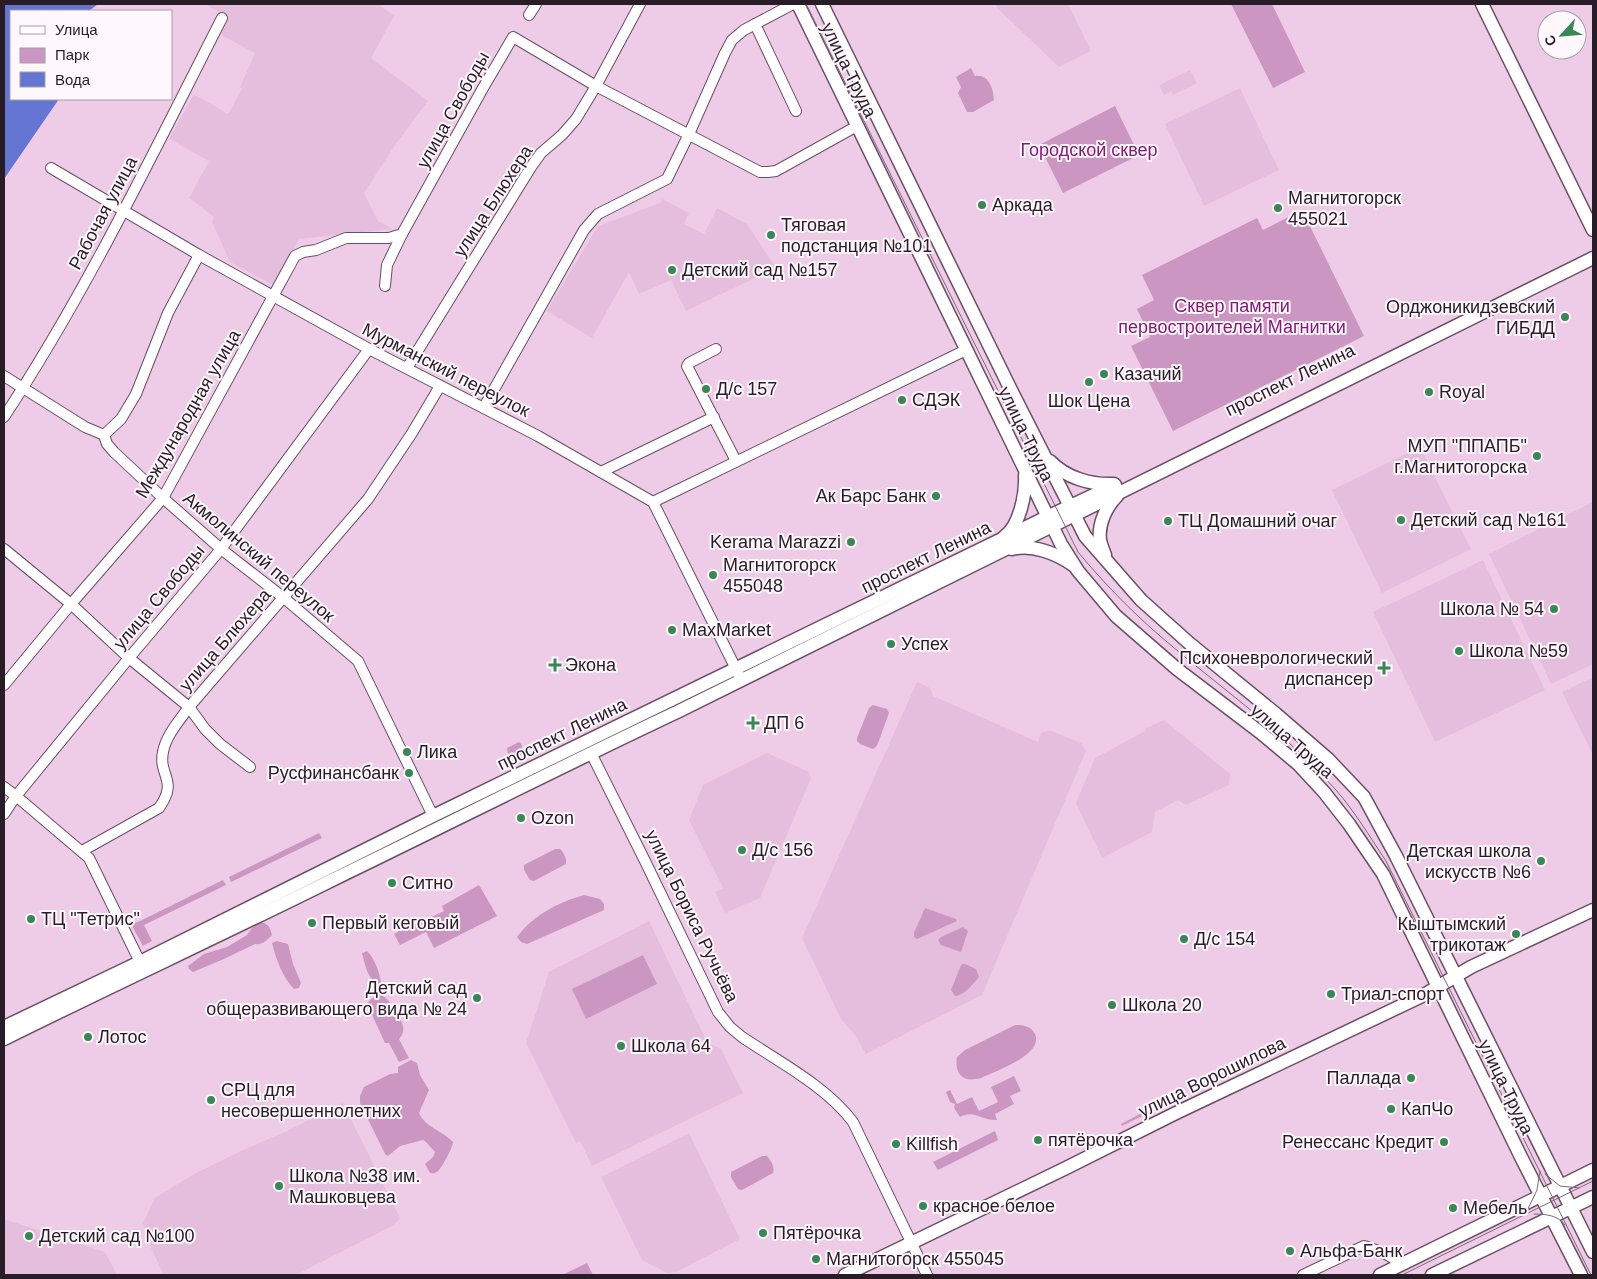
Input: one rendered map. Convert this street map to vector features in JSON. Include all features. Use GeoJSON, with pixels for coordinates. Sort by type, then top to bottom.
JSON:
{"type":"FeatureCollection","features":[{"type":"Feature","properties":{"kind":"main road","name":"улица Труда"},"geometry":{"type":"LineString","coordinates":[[798,4],[1049,522],[1074,566],[1116,616],[1177,669],[1261,733],[1298,764],[1324,792],[1349,824],[1383,874],[1437,987],[1581,1275]]}},
{"type":"Feature","properties":{"kind":"main road","name":"улица Труда"},"geometry":{"type":"LineString","coordinates":[[822,4],[946,258],[1086,536],[1141,600],[1189,643],[1328,759],[1364,797],[1396,856],[1593,1252]]}},
{"type":"Feature","properties":{"kind":"main road"},"geometry":{"type":"LineString","coordinates":[[1482,4],[1593,230]]}},
{"type":"Feature","properties":{"kind":"main road","name":"проспект Ленина"},"geometry":{"type":"LineString","coordinates":[[1120,487],[1593,250]]}},
{"type":"Feature","properties":{"kind":"main road","name":"проспект Ленина"},"geometry":{"type":"LineString","coordinates":[[4,1039],[433,816],[588,747],[739,675],[1072,510],[1593,258]]}},
{"type":"Feature","properties":{"kind":"main road"},"geometry":{"type":"LineString","coordinates":[[1043,453],[1058,470],[1072,477],[1102,485],[1120,487],[1109,504],[1100,528],[1100,540],[1108,562]]}},
{"type":"Feature","properties":{"kind":"main road"},"geometry":{"type":"LineString","coordinates":[[999,547],[1014,525],[1020,511],[1026,486],[1025,470]]}},
{"type":"Feature","properties":{"kind":"main road"},"geometry":{"type":"LineString","coordinates":[[999,547],[1042,550],[1064,559],[1074,566]]}},
{"type":"Feature","properties":{"kind":"main road","name":"проспект Ленина"},"geometry":{"type":"LineString","coordinates":[[4,1027],[318,888],[531,783],[588,747]]}},
{"type":"Feature","properties":{"kind":"main road","name":"улица Ворошилова"},"geometry":{"type":"LineString","coordinates":[[845,1275],[1168,1116],[1424,995],[1472,967],[1593,910]]}},
{"type":"Feature","properties":{"kind":"main road"},"geometry":{"type":"LineString","coordinates":[[1380,1275],[1593,1170]]}},
{"type":"Feature","properties":{"kind":"main road"},"geometry":{"type":"LineString","coordinates":[[1432,1275],[1593,1197]]}},
{"type":"Feature","properties":{"kind":"street"},"geometry":{"type":"LineString","coordinates":[[529,15],[536,4]]}},
{"type":"Feature","properties":{"kind":"street","name":"улица Блюхера"},"geometry":{"type":"LineString","coordinates":[[407,368],[531,167],[541,153],[562,135],[576,119],[640,4]]}},
{"type":"Feature","properties":{"kind":"street"},"geometry":{"type":"LineString","coordinates":[[484,407],[584,230],[598,214],[666,179],[732,40],[744,30],[792,4]]}},
{"type":"Feature","properties":{"kind":"street","name":"Рабочая улица"},"geometry":{"type":"LineString","coordinates":[[4,417],[73,303],[124,211],[222,18]]}},
{"type":"Feature","properties":{"kind":"street"},"geometry":{"type":"LineString","coordinates":[[755,24],[796,111]]}},
{"type":"Feature","properties":{"kind":"street","name":"улица Свободы"},"geometry":{"type":"LineString","coordinates":[[385,286],[387,265],[402,234],[513,37],[596,86]]}},
{"type":"Feature","properties":{"kind":"street"},"geometry":{"type":"LineString","coordinates":[[596,86],[754,169],[768,172],[776,170],[857,126]]}},
{"type":"Feature","properties":{"kind":"street","name":"Мурманский переулок"},"geometry":{"type":"LineString","coordinates":[[51,168],[199,255],[369,349],[484,407],[602,472],[652,502]]}},
{"type":"Feature","properties":{"kind":"street","name":"Международная улица"},"geometry":{"type":"LineString","coordinates":[[4,686],[71,604],[163,498],[295,256],[346,238],[389,238],[402,234]]}},
{"type":"Feature","properties":{"kind":"street"},"geometry":{"type":"LineString","coordinates":[[4,376],[85,427],[104,435],[120,419],[136,394],[168,313],[199,255]]}},
{"type":"Feature","properties":{"kind":"street","name":"улица Свободы"},"geometry":{"type":"LineString","coordinates":[[4,814],[16,796],[129,658],[221,549],[369,349]]}},
{"type":"Feature","properties":{"kind":"street"},"geometry":{"type":"LineString","coordinates":[[716,349],[688,364],[736,461]]}},
{"type":"Feature","properties":{"kind":"street"},"geometry":{"type":"LineString","coordinates":[[739,675],[652,502],[966,350]]}},
{"type":"Feature","properties":{"kind":"street","name":"улица Блюхера"},"geometry":{"type":"LineString","coordinates":[[82,851],[159,808],[166,798],[169,788],[163,762],[163,751],[168,739],[189,707],[368,499],[412,433],[440,386]]}},
{"type":"Feature","properties":{"kind":"street"},"geometry":{"type":"LineString","coordinates":[[602,472],[714,417]]}},
{"type":"Feature","properties":{"kind":"street","name":"Акмолинский переулок"},"geometry":{"type":"LineString","coordinates":[[104,435],[107,444],[114,452],[163,498],[221,549],[284,598],[358,661],[433,816]]}},
{"type":"Feature","properties":{"kind":"street"},"geometry":{"type":"LineString","coordinates":[[4,549],[71,604],[129,658],[189,707],[205,729],[220,744],[250,767]]}},
{"type":"Feature","properties":{"kind":"street","name":"улица Бориса Ручьёва"},"geometry":{"type":"LineString","coordinates":[[588,747],[718,1012],[742,1038],[825,1092],[842,1107],[853,1122],[927,1275]]}},
{"type":"Feature","properties":{"kind":"street"},"geometry":{"type":"LineString","coordinates":[[4,787],[89,858],[142,966]]}},
{"type":"Feature","properties":{"kind":"street"},"geometry":{"type":"LineString","coordinates":[[1303,1275],[1364,1246],[1384,1253],[1403,1264]]}},
{"type":"Feature","properties":{"kind":"shaded area"},"geometry":{"type":"Polygon","coordinates":[[[205,4],[378,4],[394,16],[371,58],[428,101],[395,145],[364,193],[378,221],[392,229],[299,239],[275,286],[230,262],[212,222],[214,217],[189,198],[209,161],[169,139],[194,94],[228,114],[242,89],[240,87],[255,53],[221,35],[228,18],[205,4]]]}},
{"type":"Feature","properties":{"kind":"shaded area"},"geometry":{"type":"Polygon","coordinates":[[[995,4],[1068,4],[1091,51],[1059,67],[995,4]]]}},
{"type":"Feature","properties":{"kind":"shaded area"},"geometry":{"type":"Polygon","coordinates":[[[1190,70],[1197,83],[1173,95],[1171,91],[1164,95],[1159,85],[1190,70]]]}},
{"type":"Feature","properties":{"kind":"shaded area"},"geometry":{"type":"Polygon","coordinates":[[[1240,88],[1279,170],[1204,206],[1165,124],[1240,88]]]}},
{"type":"Feature","properties":{"kind":"shaded area","name":"Детский сад №157"},"geometry":{"type":"Polygon","coordinates":[[[662,199],[689,213],[684,224],[704,234],[717,208],[747,224],[776,268],[686,311],[671,280],[639,294],[629,272],[592,338],[547,311],[598,226],[660,203],[662,199]]]}},
{"type":"Feature","properties":{"kind":"shaded area","name":"Детский сад №161"},"geometry":{"type":"Polygon","coordinates":[[[1420,447],[1471,549],[1382,593],[1332,490],[1420,447]]]}},
{"type":"Feature","properties":{"kind":"shaded area","name":"Школа № 54"},"geometry":{"type":"Polygon","coordinates":[[[1593,502],[1593,664],[1551,684],[1489,554],[1593,502]]]}},
{"type":"Feature","properties":{"kind":"shaded area","name":"Школа №59"},"geometry":{"type":"Polygon","coordinates":[[[1483,560],[1545,690],[1435,742],[1373,612],[1483,560]]]}},
{"type":"Feature","properties":{"kind":"shaded area"},"geometry":{"type":"Polygon","coordinates":[[[1593,677],[1593,755],[1562,692],[1593,677]]]}},
{"type":"Feature","properties":{"kind":"shaded area"},"geometry":{"type":"Polygon","coordinates":[[[917,682],[930,688],[933,696],[1038,742],[1041,733],[1049,730],[1081,743],[1086,751],[982,995],[866,1054],[855,1035],[841,1019],[802,938],[917,682]]]}},
{"type":"Feature","properties":{"kind":"shaded area"},"geometry":{"type":"Polygon","coordinates":[[[1164,720],[1230,774],[1229,785],[1186,805],[1178,800],[1155,812],[1152,832],[1102,858],[1076,803],[1095,758],[1145,731],[1144,729],[1164,720]]]}},
{"type":"Feature","properties":{"kind":"shaded area","name":"Д/с 156"},"geometry":{"type":"Polygon","coordinates":[[[767,753],[809,772],[811,778],[760,898],[725,913],[715,892],[723,888],[689,820],[703,785],[767,753]]]}},
{"type":"Feature","properties":{"kind":"shaded area","name":"Школа 64"},"geometry":{"type":"Polygon","coordinates":[[[649,921],[707,1042],[721,1049],[743,1093],[592,1166],[580,1141],[576,1143],[526,1043],[549,972],[649,921]]]}},
{"type":"Feature","properties":{"kind":"shaded area","name":"Школа №38 им. Машковцева"},"geometry":{"type":"Polygon","coordinates":[[[343,1103],[400,1218],[394,1225],[296,1275],[164,1275],[150,1246],[143,1223],[155,1198],[194,1174],[343,1103]]]}},
{"type":"Feature","properties":{"kind":"shaded area"},"geometry":{"type":"Polygon","coordinates":[[[689,1133],[740,1239],[676,1272],[667,1273],[642,1260],[601,1177],[689,1133]]]}},
{"type":"Feature","properties":{"kind":"shaded area","name":"Детский сад №100"},"geometry":{"type":"Polygon","coordinates":[[[4,1219],[105,1252],[117,1275],[4,1275],[4,1219]]]}},
{"type":"Feature","properties":{"kind":"green space"},"geometry":{"type":"Polygon","coordinates":[[[1231,4],[1272,4],[1305,72],[1273,88],[1231,4]]]}},
{"type":"Feature","properties":{"kind":"green space"},"geometry":{"type":"Polygon","coordinates":[[[971,68],[975,76],[984,77],[987,80],[993,91],[994,100],[973,112],[967,112],[958,93],[961,87],[956,77],[971,68]]]}},
{"type":"Feature","properties":{"kind":"green space","name":"Городской сквер"},"geometry":{"type":"Polygon","coordinates":[[[1115,106],[1139,155],[1063,193],[1039,145],[1115,106]]]}},
{"type":"Feature","properties":{"kind":"green space","name":"Сквер памяти первостроителей Магнитки"},"geometry":{"type":"Polygon","coordinates":[[[1302,210],[1364,336],[1173,431],[1131,346],[1150,337],[1137,309],[1154,300],[1142,275],[1257,218],[1263,230],[1302,210]]]}},
{"type":"Feature","properties":{"kind":"green space"},"geometry":{"type":"Polygon","coordinates":[[[873,705],[887,709],[889,713],[877,746],[873,749],[860,744],[857,738],[869,708],[873,705]]]}},
{"type":"Feature","properties":{"kind":"green space"},"geometry":{"type":"Polygon","coordinates":[[[519,742],[522,745],[521,757],[515,761],[508,754],[507,748],[519,742]]]}},
{"type":"Feature","properties":{"kind":"green space"},"geometry":{"type":"Polygon","coordinates":[[[319,833],[322,838],[231,882],[229,877],[319,833]]]}},
{"type":"Feature","properties":{"kind":"green space"},"geometry":{"type":"Polygon","coordinates":[[[555,849],[560,849],[563,852],[566,864],[534,881],[530,880],[524,870],[524,865],[555,849]]]}},
{"type":"Feature","properties":{"kind":"green space"},"geometry":{"type":"Polygon","coordinates":[[[223,880],[226,885],[144,925],[152,941],[143,946],[131,924],[223,880]]]}},
{"type":"Feature","properties":{"kind":"green space"},"geometry":{"type":"Polygon","coordinates":[[[479,885],[497,916],[434,948],[426,932],[400,945],[394,934],[398,932],[397,926],[411,919],[423,921],[444,911],[442,906],[479,885]]]}},
{"type":"Feature","properties":{"kind":"green space"},"geometry":{"type":"Polygon","coordinates":[[[584,895],[600,899],[604,904],[604,910],[527,944],[521,942],[517,937],[523,929],[547,910],[565,901],[584,895]]]}},
{"type":"Feature","properties":{"kind":"green space"},"geometry":{"type":"Polygon","coordinates":[[[925,908],[957,921],[917,939],[914,937],[914,933],[925,908]]]}},
{"type":"Feature","properties":{"kind":"green space"},"geometry":{"type":"Polygon","coordinates":[[[260,922],[269,926],[271,930],[272,935],[265,942],[255,944],[193,972],[189,969],[188,966],[204,954],[227,947],[247,935],[260,922]]]}},
{"type":"Feature","properties":{"kind":"green space"},"geometry":{"type":"Polygon","coordinates":[[[963,927],[968,931],[961,952],[941,945],[938,940],[941,937],[963,927]]]}},
{"type":"Feature","properties":{"kind":"green space"},"geometry":{"type":"Polygon","coordinates":[[[277,941],[288,944],[293,964],[301,983],[299,988],[294,989],[280,968],[272,943],[277,941]]]}},
{"type":"Feature","properties":{"kind":"green space"},"geometry":{"type":"Polygon","coordinates":[[[367,951],[378,969],[381,982],[379,985],[372,980],[366,967],[362,953],[367,951]]]}},
{"type":"Feature","properties":{"kind":"green space"},"geometry":{"type":"Polygon","coordinates":[[[643,955],[657,984],[586,1019],[572,989],[643,955]]]}},
{"type":"Feature","properties":{"kind":"green space"},"geometry":{"type":"Polygon","coordinates":[[[963,964],[976,969],[979,977],[965,991],[955,996],[951,990],[963,964]]]}},
{"type":"Feature","properties":{"kind":"green space"},"geometry":{"type":"Polygon","coordinates":[[[379,994],[390,1003],[402,1023],[403,1032],[399,1039],[409,1058],[399,1062],[389,1043],[385,1043],[367,1003],[379,994]]]}},
{"type":"Feature","properties":{"kind":"green space"},"geometry":{"type":"Polygon","coordinates":[[[1015,1025],[1026,1026],[1035,1034],[1036,1042],[1026,1055],[1007,1067],[981,1078],[965,1078],[959,1073],[956,1063],[957,1057],[965,1050],[1015,1025]]]}},
{"type":"Feature","properties":{"kind":"green space"},"geometry":{"type":"Polygon","coordinates":[[[411,1060],[417,1063],[420,1075],[429,1090],[419,1113],[425,1122],[453,1142],[442,1166],[434,1173],[430,1173],[425,1164],[433,1157],[435,1152],[423,1140],[400,1146],[388,1156],[385,1154],[360,1103],[360,1096],[364,1087],[390,1074],[398,1073],[398,1067],[411,1060]]]}},
{"type":"Feature","properties":{"kind":"green space"},"geometry":{"type":"Polygon","coordinates":[[[1014,1076],[1021,1091],[1010,1096],[1014,1104],[995,1114],[997,1120],[970,1114],[960,1117],[954,1108],[955,1104],[950,1102],[946,1092],[950,1090],[957,1104],[972,1097],[979,1111],[998,1102],[991,1087],[1014,1076]]]}},
{"type":"Feature","properties":{"kind":"green space"},"geometry":{"type":"Polygon","coordinates":[[[1153,1107],[1154,1110],[1122,1126],[1121,1124],[1153,1107]]]}},
{"type":"Feature","properties":{"kind":"green space"},"geometry":{"type":"Polygon","coordinates":[[[995,1131],[998,1140],[938,1170],[933,1162],[995,1131]]]}},
{"type":"Feature","properties":{"kind":"green space"},"geometry":{"type":"Polygon","coordinates":[[[762,1156],[767,1156],[770,1160],[773,1166],[773,1173],[742,1190],[738,1189],[731,1177],[731,1172],[762,1156]]]}},
{"type":"Feature","properties":{"kind":"green space"},"geometry":{"type":"Polygon","coordinates":[[[587,1263],[593,1275],[562,1275],[587,1263]]]}},
{"type":"Feature","properties":{"kind":"water"},"geometry":{"type":"Polygon","coordinates":[[[4,4],[98,4],[90,10],[10,10],[10,100],[58,100],[4,179],[4,4]]]}},
{"type":"Feature","properties":{"kind":"tram line"},"geometry":{"type":"LineString","coordinates":[[806,4],[1078,552],[1117,596],[1149,626],[1295,748],[1336,790],[1356,816],[1386,861],[1591,1275]]}},
{"type":"Feature","properties":{"kind":"tram line"},"geometry":{"type":"LineString","coordinates":[[1525,1215],[1537,1190],[1540,1171]]}},
{"type":"Feature","properties":{"kind":"tram line"},"geometry":{"type":"LineString","coordinates":[[1545,1174],[1560,1186],[1579,1188]]}},
{"type":"Feature","properties":{"kind":"tram line"},"geometry":{"type":"LineString","coordinates":[[1402,1275],[1593,1181]]}},
{"type":"Feature","properties":{"kind":"tram line"},"geometry":{"type":"LineString","coordinates":[[1534,1214],[1555,1217],[1565,1225]]}},
{"type":"Feature","properties":{"kind":"place","name":"Аркада"},"geometry":{"type":"Point","coordinates":[982,205]}},
{"type":"Feature","properties":{"kind":"place","name":"Магнитогорск 455021"},"geometry":{"type":"Point","coordinates":[1278,208]}},
{"type":"Feature","properties":{"kind":"place","name":"Тяговая подстанция №101"},"geometry":{"type":"Point","coordinates":[771,235]}},
{"type":"Feature","properties":{"kind":"place","name":"Детский сад №157"},"geometry":{"type":"Point","coordinates":[672,270]}},
{"type":"Feature","properties":{"kind":"place","name":"Орджоникидзевский ГИБДД"},"geometry":{"type":"Point","coordinates":[1565,317]}},
{"type":"Feature","properties":{"kind":"place","name":"Казачий"},"geometry":{"type":"Point","coordinates":[1104,374]}},
{"type":"Feature","properties":{"kind":"place","name":"Шок Цена"},"geometry":{"type":"Point","coordinates":[1089,382]}},
{"type":"Feature","properties":{"kind":"place","name":"Д/с 157"},"geometry":{"type":"Point","coordinates":[706,389]}},
{"type":"Feature","properties":{"kind":"place","name":"Royal"},"geometry":{"type":"Point","coordinates":[1429,392]}},
{"type":"Feature","properties":{"kind":"place","name":"СДЭК"},"geometry":{"type":"Point","coordinates":[902,400]}},
{"type":"Feature","properties":{"kind":"place","name":"МУП \"ППАПБ\" г.Магнитогорска"},"geometry":{"type":"Point","coordinates":[1537,456]}},
{"type":"Feature","properties":{"kind":"place","name":"Ак Барс Банк"},"geometry":{"type":"Point","coordinates":[936,496]}},
{"type":"Feature","properties":{"kind":"place","name":"Детский сад №161"},"geometry":{"type":"Point","coordinates":[1401,520]}},
{"type":"Feature","properties":{"kind":"place","name":"ТЦ Домашний очаг"},"geometry":{"type":"Point","coordinates":[1168,521]}},
{"type":"Feature","properties":{"kind":"place","name":"Kerama Marazzi"},"geometry":{"type":"Point","coordinates":[851,542]}},
{"type":"Feature","properties":{"kind":"place","name":"Магнитогорск 455048"},"geometry":{"type":"Point","coordinates":[713,575]}},
{"type":"Feature","properties":{"kind":"place","name":"Школа № 54"},"geometry":{"type":"Point","coordinates":[1554,609]}},
{"type":"Feature","properties":{"kind":"place","name":"MaxMarket"},"geometry":{"type":"Point","coordinates":[672,630]}},
{"type":"Feature","properties":{"kind":"place","name":"Успех"},"geometry":{"type":"Point","coordinates":[891,644]}},
{"type":"Feature","properties":{"kind":"place","name":"Школа №59"},"geometry":{"type":"Point","coordinates":[1459,651]}},
{"type":"Feature","properties":{"kind":"place","name":"Экона"},"geometry":{"type":"Point","coordinates":[555,665]}},
{"type":"Feature","properties":{"kind":"place","name":"Психоневрологический диспансер"},"geometry":{"type":"Point","coordinates":[1384,668]}},
{"type":"Feature","properties":{"kind":"place","name":"ДП 6"},"geometry":{"type":"Point","coordinates":[753,723]}},
{"type":"Feature","properties":{"kind":"place","name":"Лика"},"geometry":{"type":"Point","coordinates":[407,752]}},
{"type":"Feature","properties":{"kind":"place","name":"Русфинансбанк"},"geometry":{"type":"Point","coordinates":[409,773]}},
{"type":"Feature","properties":{"kind":"place","name":"Ozon"},"geometry":{"type":"Point","coordinates":[521,818]}},
{"type":"Feature","properties":{"kind":"place","name":"Д/с 156"},"geometry":{"type":"Point","coordinates":[742,850]}},
{"type":"Feature","properties":{"kind":"place","name":"Детская школа искусств №6"},"geometry":{"type":"Point","coordinates":[1541,861]}},
{"type":"Feature","properties":{"kind":"place","name":"Ситно"},"geometry":{"type":"Point","coordinates":[392,883]}},
{"type":"Feature","properties":{"kind":"place","name":"ТЦ \"Тетрис\""},"geometry":{"type":"Point","coordinates":[31,919]}},
{"type":"Feature","properties":{"kind":"place","name":"Первый кеговый"},"geometry":{"type":"Point","coordinates":[312,923]}},
{"type":"Feature","properties":{"kind":"place","name":"Кыштымский трикотаж"},"geometry":{"type":"Point","coordinates":[1516,934]}},
{"type":"Feature","properties":{"kind":"place","name":"Д/с 154"},"geometry":{"type":"Point","coordinates":[1184,939]}},
{"type":"Feature","properties":{"kind":"place","name":"Триал-спорт"},"geometry":{"type":"Point","coordinates":[1331,994]}},
{"type":"Feature","properties":{"kind":"place","name":"Детский сад общеразвивающего вида № 24"},"geometry":{"type":"Point","coordinates":[477,998]}},
{"type":"Feature","properties":{"kind":"place","name":"Школа 20"},"geometry":{"type":"Point","coordinates":[1112,1005]}},
{"type":"Feature","properties":{"kind":"place","name":"Лотос"},"geometry":{"type":"Point","coordinates":[88,1037]}},
{"type":"Feature","properties":{"kind":"place","name":"Школа 64"},"geometry":{"type":"Point","coordinates":[621,1046]}},
{"type":"Feature","properties":{"kind":"place","name":"Паллада"},"geometry":{"type":"Point","coordinates":[1411,1078]}},
{"type":"Feature","properties":{"kind":"place","name":"СРЦ для несовершеннолетних"},"geometry":{"type":"Point","coordinates":[211,1100]}},
{"type":"Feature","properties":{"kind":"place","name":"КапЧо"},"geometry":{"type":"Point","coordinates":[1391,1109]}},
{"type":"Feature","properties":{"kind":"place","name":"пятёрочка"},"geometry":{"type":"Point","coordinates":[1038,1140]}},
{"type":"Feature","properties":{"kind":"place","name":"Ренессанс Кредит"},"geometry":{"type":"Point","coordinates":[1444,1142]}},
{"type":"Feature","properties":{"kind":"place","name":"Killfish"},"geometry":{"type":"Point","coordinates":[896,1144]}},
{"type":"Feature","properties":{"kind":"place","name":"Школа №38 им. Машковцева"},"geometry":{"type":"Point","coordinates":[279,1186]}},
{"type":"Feature","properties":{"kind":"place","name":"красное белое"},"geometry":{"type":"Point","coordinates":[923,1206]}},
{"type":"Feature","properties":{"kind":"place","name":"Мебель"},"geometry":{"type":"Point","coordinates":[1453,1208]}},
{"type":"Feature","properties":{"kind":"place","name":"Пятёрочка"},"geometry":{"type":"Point","coordinates":[763,1233]}},
{"type":"Feature","properties":{"kind":"place","name":"Детский сад №100"},"geometry":{"type":"Point","coordinates":[29,1236]}},
{"type":"Feature","properties":{"kind":"place","name":"Альфа-Банк"},"geometry":{"type":"Point","coordinates":[1290,1251]}},
{"type":"Feature","properties":{"kind":"place","name":"Магнитогорск 455045"},"geometry":{"type":"Point","coordinates":[816,1259]}}]}
